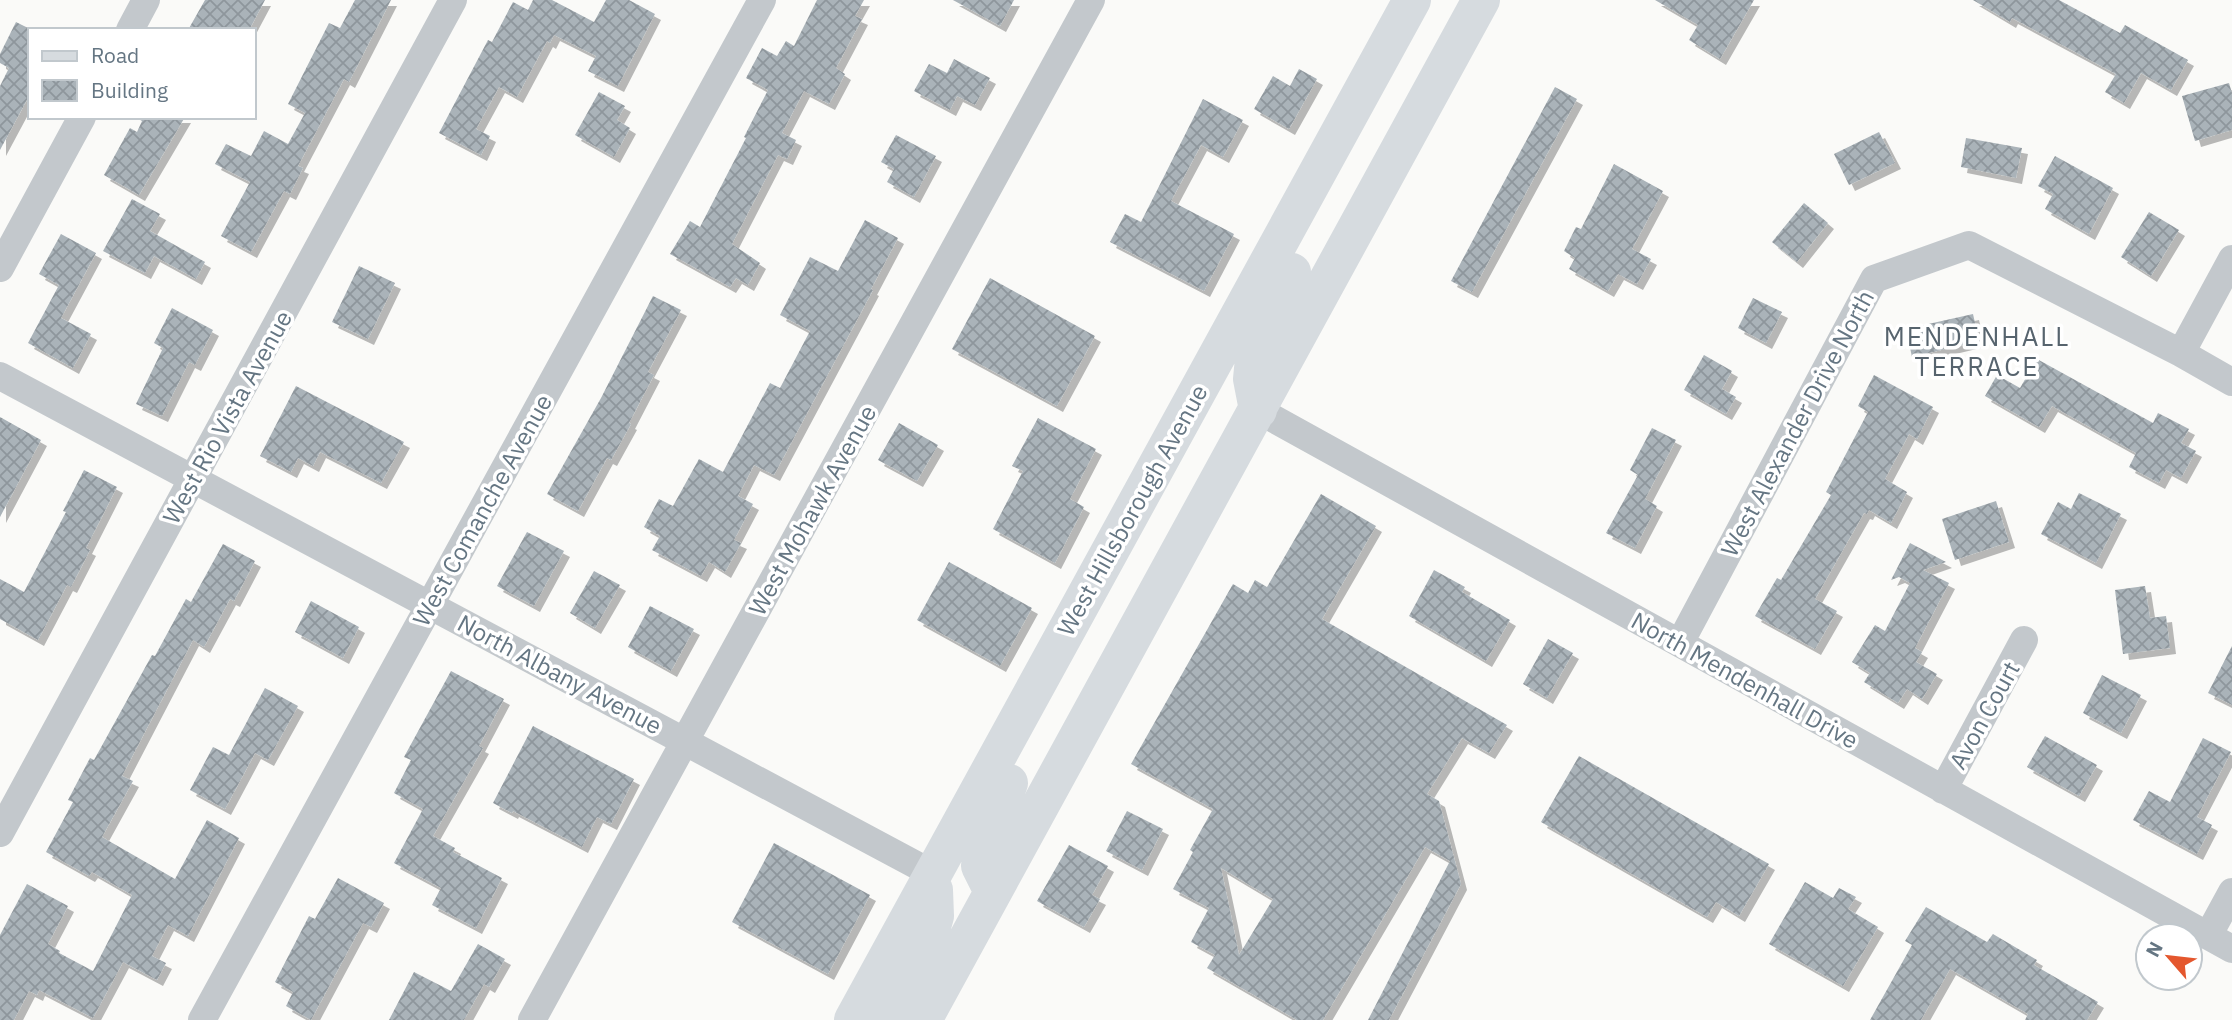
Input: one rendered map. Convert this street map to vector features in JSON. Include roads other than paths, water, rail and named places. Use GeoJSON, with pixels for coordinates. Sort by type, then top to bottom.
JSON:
{"type":"FeatureCollection","features":[{"type":"Feature","properties":{"kind":"main road","name":"West Hillsborough Avenue"},"geometry":{"type":"LineString","coordinates":[[853,1020],[1412,0]]}},
{"type":"Feature","properties":{"kind":"main road"},"geometry":{"type":"LineString","coordinates":[[923,1020],[1481,0]]}},
{"type":"Feature","properties":{"kind":"main road"},"geometry":{"type":"LineString","coordinates":[[1258,410],[1252,379],[1255,348],[1268,317],[1323,214],[1336,175],[1338,133]]}},
{"type":"Feature","properties":{"kind":"main road"},"geometry":{"type":"LineString","coordinates":[[993,892],[981,866],[984,840],[1050,701],[1055,683],[1046,667]]}},
{"type":"Feature","properties":{"kind":"main road"},"geometry":{"type":"LineString","coordinates":[[887,1020],[921,954],[932,926],[935,916],[933,874]]}},
{"type":"Feature","properties":{"kind":"street"},"geometry":{"type":"LineString","coordinates":[[131,28],[146,0]]}},
{"type":"Feature","properties":{"kind":"street","name":"West Rio Vista Avenue"},"geometry":{"type":"LineString","coordinates":[[0,833],[453,0]]}},
{"type":"Feature","properties":{"kind":"street","name":"West Comanche Avenue"},"geometry":{"type":"LineString","coordinates":[[202,1020],[762,0]]}},
{"type":"Feature","properties":{"kind":"street","name":"West Mohawk Avenue"},"geometry":{"type":"LineString","coordinates":[[532,1020],[1091,0]]}},
{"type":"Feature","properties":{"kind":"street"},"geometry":{"type":"LineString","coordinates":[[0,268],[81,119]]}},
{"type":"Feature","properties":{"kind":"street","name":"West Alexander Drive North"},"geometry":{"type":"LineString","coordinates":[[1680,643],[1874,279],[1969,245],[2181,353],[2232,382]]}},
{"type":"Feature","properties":{"kind":"street"},"geometry":{"type":"LineString","coordinates":[[2181,353],[2232,259]]}},
{"type":"Feature","properties":{"kind":"street","name":"North Albany Avenue"},"geometry":{"type":"LineString","coordinates":[[0,376],[933,874]]}},
{"type":"Feature","properties":{"kind":"street","name":"North Mendenhall Drive"},"geometry":{"type":"LineString","coordinates":[[1258,410],[2220,942]]}},
{"type":"Feature","properties":{"kind":"street","name":"Avon Court"},"geometry":{"type":"LineString","coordinates":[[1943,790],[2024,640]]}},
{"type":"Feature","properties":{"kind":"street"},"geometry":{"type":"LineString","coordinates":[[2220,942],[2232,892]]}},
{"type":"Feature","properties":{"kind":"district","name":"MENDENHALL TERRACE"},"geometry":{"type":"Point","coordinates":[1977,351]}}]}
